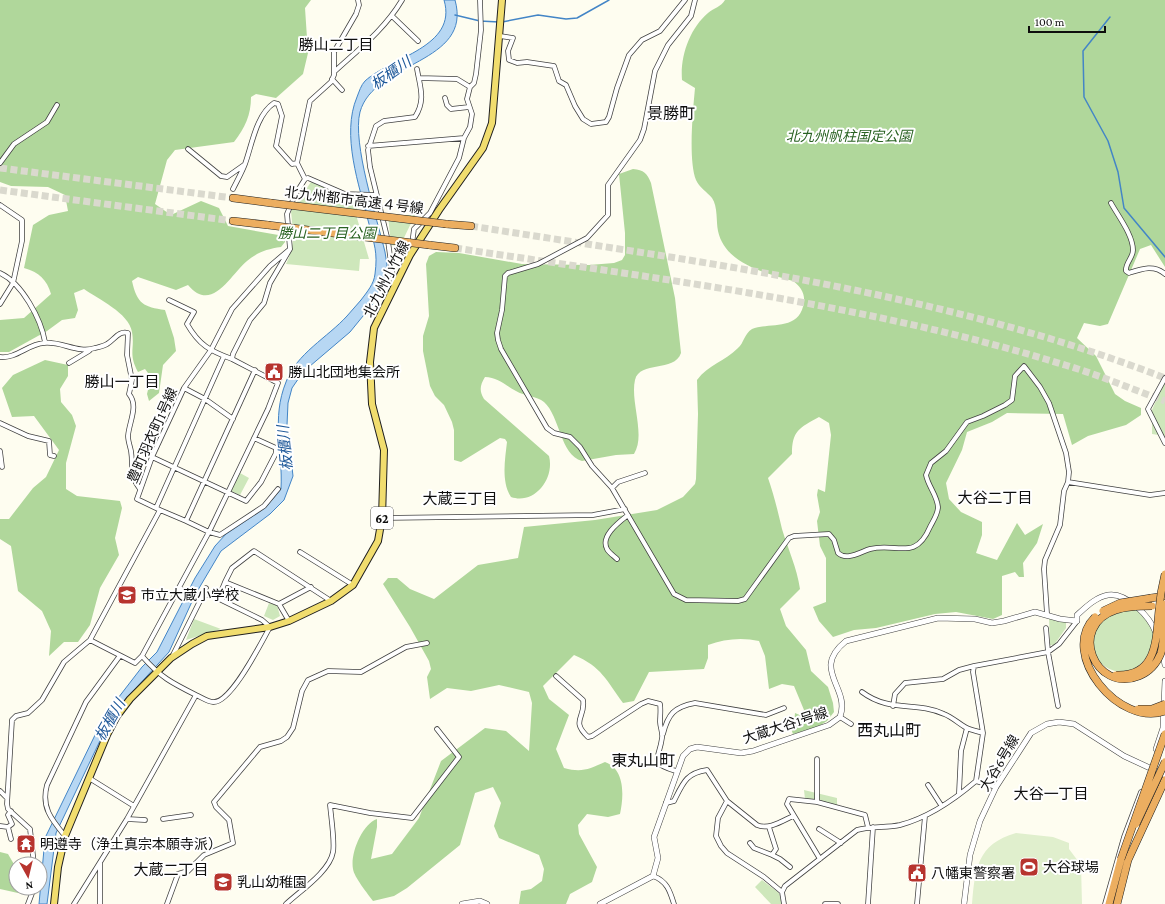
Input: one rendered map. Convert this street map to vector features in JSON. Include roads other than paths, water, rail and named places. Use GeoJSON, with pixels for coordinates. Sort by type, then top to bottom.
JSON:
{"type":"FeatureCollection","features":[{"type":"Feature","properties":{"kind":"highway","name":"北九州都市高速４号線"},"geometry":{"type":"LineString","coordinates":[[233,198],[471,226]]}},
{"type":"Feature","properties":{"kind":"highway"},"geometry":{"type":"LineString","coordinates":[[233,221],[455,248]]}},
{"type":"Feature","properties":{"kind":"highway"},"geometry":{"type":"LineString","coordinates":[[1098,666],[1115,674],[1124,675],[1140,670],[1146,664],[1155,648],[1160,600],[1165,574]]}},
{"type":"Feature","properties":{"kind":"highway"},"geometry":{"type":"LineString","coordinates":[[1165,596],[1120,603],[1105,609],[1091,621],[1085,636],[1085,654],[1094,677],[1109,696],[1136,713],[1153,714],[1165,711]]}},
{"type":"Feature","properties":{"kind":"highway"},"geometry":{"type":"LineString","coordinates":[[1165,604],[1163,648],[1157,661],[1150,670],[1134,678],[1122,679],[1107,675],[1098,666],[1090,648],[1090,637],[1094,624],[1102,617],[1115,610],[1129,607],[1165,604]]}},
{"type":"Feature","properties":{"kind":"highway"},"geometry":{"type":"LineString","coordinates":[[1122,705],[1145,709],[1165,704]]}},
{"type":"Feature","properties":{"kind":"highway"},"geometry":{"type":"LineString","coordinates":[[1109,904],[1121,859],[1165,734]]}},
{"type":"Feature","properties":{"kind":"highway"},"geometry":{"type":"LineString","coordinates":[[1121,859],[1165,762]]}},
{"type":"Feature","properties":{"kind":"highway"},"geometry":{"type":"LineString","coordinates":[[1117,904],[1128,860],[1165,780]]}},
{"type":"Feature","properties":{"kind":"main road","name":"北九州小竹線"},"geometry":{"type":"LineString","coordinates":[[54,904],[58,867],[65,836],[107,735],[117,716],[130,699],[155,672],[171,658],[207,636],[270,627],[288,621],[331,600],[353,585],[378,541],[382,518],[384,450],[372,404],[370,362],[374,328],[410,255],[482,148],[492,123],[502,0]]}},
{"type":"Feature","properties":{"kind":"street"},"geometry":{"type":"LineString","coordinates":[[305,179],[297,163],[310,101],[332,79],[334,72],[334,52],[356,14],[359,5],[358,0]]}},
{"type":"Feature","properties":{"kind":"street"},"geometry":{"type":"LineString","coordinates":[[334,72],[392,16],[402,0]]}},
{"type":"Feature","properties":{"kind":"street"},"geometry":{"type":"LineString","coordinates":[[410,255],[414,229],[430,213],[459,158],[464,138],[470,127],[472,114],[467,99],[470,87],[474,82],[477,67],[481,30],[480,0]]}},
{"type":"Feature","properties":{"kind":"street"},"geometry":{"type":"LineString","coordinates":[[500,36],[513,38],[508,51],[509,60],[517,63],[527,62],[554,66],[559,81],[566,85],[575,106],[583,119],[591,124],[606,122],[609,117],[629,55],[642,40],[660,30],[685,0]]}},
{"type":"Feature","properties":{"kind":"street"},"geometry":{"type":"LineString","coordinates":[[695,0],[691,16],[668,45],[655,71],[644,129],[640,140],[608,185],[608,215],[587,238],[538,264],[508,273],[505,276],[502,310],[497,333],[498,340],[501,349],[547,428],[554,433],[570,437],[580,447],[592,466],[612,488],[674,594],[686,600],[738,601],[745,600],[790,538],[794,536],[829,534],[834,540],[838,553],[846,556],[870,549],[888,547],[902,549],[919,545],[926,537],[937,513],[938,507],[936,498],[927,481],[927,469],[931,463],[946,451],[967,422],[983,416],[1012,400],[1015,376],[1024,366],[1040,387],[1056,420],[1066,453],[1068,482],[1064,491],[1060,525],[1044,564],[1046,614],[1060,619],[1077,621]]}},
{"type":"Feature","properties":{"kind":"street"},"geometry":{"type":"LineString","coordinates":[[392,16],[418,41]]}},
{"type":"Feature","properties":{"kind":"street"},"geometry":{"type":"LineString","coordinates":[[394,286],[388,241],[375,195],[368,146],[376,126],[384,121],[415,117],[423,99],[417,69]]}},
{"type":"Feature","properties":{"kind":"street"},"geometry":{"type":"LineString","coordinates":[[419,78],[457,79],[470,87]]}},
{"type":"Feature","properties":{"kind":"street"},"geometry":{"type":"LineString","coordinates":[[332,79],[342,90]]}},
{"type":"Feature","properties":{"kind":"street"},"geometry":{"type":"LineString","coordinates":[[445,98],[447,105],[451,109],[470,107]]}},
{"type":"Feature","properties":{"kind":"street"},"geometry":{"type":"LineString","coordinates":[[233,189],[245,165],[261,118],[269,106],[274,103],[278,104],[282,116],[276,146],[292,164],[297,163]]}},
{"type":"Feature","properties":{"kind":"street"},"geometry":{"type":"LineString","coordinates":[[0,163],[14,144],[47,122],[57,105]]}},
{"type":"Feature","properties":{"kind":"street"},"geometry":{"type":"LineString","coordinates":[[368,146],[464,138]]}},
{"type":"Feature","properties":{"kind":"street"},"geometry":{"type":"LineString","coordinates":[[188,149],[221,176],[227,176],[245,165]]}},
{"type":"Feature","properties":{"kind":"street"},"geometry":{"type":"LineString","coordinates":[[305,179],[308,178],[345,194],[375,195]]}},
{"type":"Feature","properties":{"kind":"street"},"geometry":{"type":"LineString","coordinates":[[232,359],[234,348],[250,320],[264,303],[270,282],[290,249],[287,214],[295,195],[305,179]]}},
{"type":"Feature","properties":{"kind":"street"},"geometry":{"type":"LineString","coordinates":[[1111,203],[1132,241],[1133,251],[1126,267],[1126,271],[1129,273],[1154,268],[1165,274]]}},
{"type":"Feature","properties":{"kind":"street"},"geometry":{"type":"LineString","coordinates":[[0,205],[22,220],[22,241],[13,283],[0,304]]}},
{"type":"Feature","properties":{"kind":"street","name":"豊町羽衣町1号線"},"geometry":{"type":"LineString","coordinates":[[158,509],[137,499],[152,457],[184,388],[211,350],[232,309],[270,266],[290,249]]}},
{"type":"Feature","properties":{"kind":"street"},"geometry":{"type":"LineString","coordinates":[[0,273],[13,283],[34,310],[39,320],[45,342]]}},
{"type":"Feature","properties":{"kind":"street"},"geometry":{"type":"LineString","coordinates":[[90,640],[119,657],[135,663],[142,656],[209,532],[278,384],[255,370],[211,350],[196,340],[187,324],[194,312],[169,300]]}},
{"type":"Feature","properties":{"kind":"street"},"geometry":{"type":"LineString","coordinates":[[69,362],[91,350],[107,345],[121,333],[128,333],[127,355],[132,380],[129,394],[133,399],[134,406],[128,438],[131,452],[130,470],[140,490]]}},
{"type":"Feature","properties":{"kind":"street"},"geometry":{"type":"LineString","coordinates":[[0,357],[9,357],[38,343],[45,342],[82,350],[91,350]]}},
{"type":"Feature","properties":{"kind":"street"},"geometry":{"type":"LineString","coordinates":[[33,856],[30,829],[11,811],[6,804],[12,720],[16,716],[28,713],[42,700],[64,662],[80,651],[90,640],[158,509],[224,356]]}},
{"type":"Feature","properties":{"kind":"street"},"geometry":{"type":"LineString","coordinates":[[186,521],[255,370]]}},
{"type":"Feature","properties":{"kind":"street"},"geometry":{"type":"LineString","coordinates":[[1165,378],[1148,409],[1165,443]]}},
{"type":"Feature","properties":{"kind":"street"},"geometry":{"type":"LineString","coordinates":[[184,388],[205,399],[232,419]]}},
{"type":"Feature","properties":{"kind":"street"},"geometry":{"type":"LineString","coordinates":[[0,423],[28,436],[49,441],[50,455],[54,456]]}},
{"type":"Feature","properties":{"kind":"street"},"geometry":{"type":"LineString","coordinates":[[152,457],[248,500],[261,482],[276,453],[276,448],[254,438]]}},
{"type":"Feature","properties":{"kind":"street"},"geometry":{"type":"LineString","coordinates":[[0,451],[2,467]]}},
{"type":"Feature","properties":{"kind":"street"},"geometry":{"type":"LineString","coordinates":[[612,488],[618,482],[646,473]]}},
{"type":"Feature","properties":{"kind":"street"},"geometry":{"type":"LineString","coordinates":[[1068,482],[1150,495],[1165,493]]}},
{"type":"Feature","properties":{"kind":"street"},"geometry":{"type":"LineString","coordinates":[[158,509],[209,532],[220,535],[264,506],[278,489]]}},
{"type":"Feature","properties":{"kind":"street"},"geometry":{"type":"LineString","coordinates":[[382,518],[592,515],[625,509]]}},
{"type":"Feature","properties":{"kind":"street"},"geometry":{"type":"LineString","coordinates":[[617,559],[607,549],[606,542],[611,530],[628,515]]}},
{"type":"Feature","properties":{"kind":"street"},"geometry":{"type":"LineString","coordinates":[[218,598],[232,568],[254,551],[331,600]]}},
{"type":"Feature","properties":{"kind":"street"},"geometry":{"type":"LineString","coordinates":[[300,552],[353,585]]}},
{"type":"Feature","properties":{"kind":"street"},"geometry":{"type":"LineString","coordinates":[[225,582],[279,604],[288,621]]}},
{"type":"Feature","properties":{"kind":"street"},"geometry":{"type":"LineString","coordinates":[[142,656],[155,672],[196,695],[214,702],[220,700],[241,678],[270,627],[262,620],[209,594],[201,597],[179,588]]}},
{"type":"Feature","properties":{"kind":"street"},"geometry":{"type":"LineString","coordinates":[[171,658],[206,588]]}},
{"type":"Feature","properties":{"kind":"street"},"geometry":{"type":"LineString","coordinates":[[279,604],[311,588]]}},
{"type":"Feature","properties":{"kind":"street"},"geometry":{"type":"LineString","coordinates":[[893,706],[895,694],[905,683],[942,679],[960,670],[974,666],[1048,652],[1059,644],[1077,621],[1077,615],[1098,599],[1109,595],[1118,596],[1132,602],[1143,612],[1154,628],[1165,665]]}},
{"type":"Feature","properties":{"kind":"street","name":"大蔵大谷1号線"},"geometry":{"type":"LineString","coordinates":[[653,876],[658,858],[654,837],[683,756],[690,749],[697,747],[741,753],[753,751],[829,726],[840,717],[842,704],[830,671],[830,662],[838,647],[846,641],[938,618],[975,619],[992,623],[1035,612],[1046,614]]}},
{"type":"Feature","properties":{"kind":"street"},"geometry":{"type":"LineString","coordinates":[[1046,628],[1048,652],[1058,706]]}},
{"type":"Feature","properties":{"kind":"street"},"geometry":{"type":"LineString","coordinates":[[167,904],[178,874],[188,871],[204,855],[233,843],[229,820],[216,807],[214,802],[260,747],[281,741],[287,737],[293,728],[302,691],[308,680],[328,671],[361,672],[406,647],[427,644]]}},
{"type":"Feature","properties":{"kind":"street"},"geometry":{"type":"LineString","coordinates":[[65,836],[46,809],[44,795],[47,785],[86,702],[119,657]]}},
{"type":"Feature","properties":{"kind":"street"},"geometry":{"type":"LineString","coordinates":[[784,904],[782,892],[785,886],[857,830],[868,827],[900,825],[925,816],[942,806],[976,781],[982,733],[973,672],[974,666]]}},
{"type":"Feature","properties":{"kind":"street"},"geometry":{"type":"LineString","coordinates":[[556,676],[583,700],[579,724],[580,729],[588,737],[592,736],[632,708],[648,701],[660,704],[662,737]]}},
{"type":"Feature","properties":{"kind":"street"},"geometry":{"type":"LineString","coordinates":[[1104,904],[1124,837],[1150,769],[1163,728],[1165,682]]}},
{"type":"Feature","properties":{"kind":"street"},"geometry":{"type":"LineString","coordinates":[[862,692],[870,698],[893,706],[929,710],[945,714],[967,728],[982,733]]}},
{"type":"Feature","properties":{"kind":"street"},"geometry":{"type":"LineString","coordinates":[[74,904],[127,819],[196,695]]}},
{"type":"Feature","properties":{"kind":"street"},"geometry":{"type":"LineString","coordinates":[[676,772],[661,767],[657,762],[657,754],[666,720],[675,709],[695,703],[766,715],[784,708]]}},
{"type":"Feature","properties":{"kind":"street"},"geometry":{"type":"LineString","coordinates":[[840,717],[851,724]]}},
{"type":"Feature","properties":{"kind":"street","name":"大谷6号線"},"geometry":{"type":"LineString","coordinates":[[964,904],[970,855],[980,821],[996,787],[1031,733],[1047,724],[1059,722],[1074,724],[1124,756],[1165,775]]}},
{"type":"Feature","properties":{"kind":"street"},"geometry":{"type":"LineString","coordinates":[[959,793],[961,751],[967,728]]}},
{"type":"Feature","properties":{"kind":"street"},"geometry":{"type":"LineString","coordinates":[[286,904],[326,868],[331,861],[334,850],[330,805],[370,813],[412,818],[460,757],[437,729]]}},
{"type":"Feature","properties":{"kind":"street"},"geometry":{"type":"LineString","coordinates":[[817,759],[817,802]]}},
{"type":"Feature","properties":{"kind":"street"},"geometry":{"type":"LineString","coordinates":[[666,803],[674,801],[684,781],[695,772],[707,770],[727,801],[757,825],[763,828],[793,816]]}},
{"type":"Feature","properties":{"kind":"street"},"geometry":{"type":"LineString","coordinates":[[90,778],[134,806]]}},
{"type":"Feature","properties":{"kind":"street"},"geometry":{"type":"LineString","coordinates":[[976,781],[996,787]]}},
{"type":"Feature","properties":{"kind":"street"},"geometry":{"type":"LineString","coordinates":[[928,785],[942,806]]}},
{"type":"Feature","properties":{"kind":"street"},"geometry":{"type":"LineString","coordinates":[[0,790],[6,797]]}},
{"type":"Feature","properties":{"kind":"street"},"geometry":{"type":"LineString","coordinates":[[820,859],[793,816],[787,804],[789,799],[817,802],[865,815],[868,827]]}},
{"type":"Feature","properties":{"kind":"street"},"geometry":{"type":"LineString","coordinates":[[727,801],[718,818],[716,836],[721,846],[727,853],[764,877],[782,892]]}},
{"type":"Feature","properties":{"kind":"street"},"geometry":{"type":"LineString","coordinates":[[8,827],[12,824],[8,815],[11,811]]}},
{"type":"Feature","properties":{"kind":"street"},"geometry":{"type":"LineString","coordinates":[[163,819],[191,815]]}},
{"type":"Feature","properties":{"kind":"street"},"geometry":{"type":"LineString","coordinates":[[917,904],[925,816]]}},
{"type":"Feature","properties":{"kind":"street"},"geometry":{"type":"LineString","coordinates":[[127,819],[146,820]]}},
{"type":"Feature","properties":{"kind":"street"},"geometry":{"type":"LineString","coordinates":[[0,826],[8,827]]}},
{"type":"Feature","properties":{"kind":"street"},"geometry":{"type":"LineString","coordinates":[[769,826],[776,849],[772,855]]}},
{"type":"Feature","properties":{"kind":"street"},"geometry":{"type":"LineString","coordinates":[[8,827],[11,839]]}},
{"type":"Feature","properties":{"kind":"street"},"geometry":{"type":"LineString","coordinates":[[868,904],[873,827]]}},
{"type":"Feature","properties":{"kind":"street"},"geometry":{"type":"LineString","coordinates":[[819,829],[840,843]]}},
{"type":"Feature","properties":{"kind":"street"},"geometry":{"type":"LineString","coordinates":[[750,843],[754,848],[780,859],[790,867]]}},
{"type":"Feature","properties":{"kind":"street"},"geometry":{"type":"LineString","coordinates":[[100,863],[100,904]]}},
{"type":"Feature","properties":{"kind":"street"},"geometry":{"type":"LineString","coordinates":[[600,904],[653,876],[662,879],[669,888],[674,904]]}},
{"type":"Feature","properties":{"kind":"street"},"geometry":{"type":"LineString","coordinates":[[462,904],[480,901],[487,904]]}},
{"type":"Feature","properties":{"kind":"street"},"geometry":{"type":"LineString","coordinates":[[825,904],[838,904]]}},
{"type":"Feature","properties":{"kind":"water","name":"板櫃川"},"geometry":{"type":"Polygon","coordinates":[[[444,0],[455,0],[457,21],[450,37],[437,50],[383,82],[369,95],[360,112],[358,126],[362,161],[387,265],[384,279],[372,305],[350,332],[303,372],[292,388],[288,403],[287,425],[293,476],[284,500],[270,514],[221,551],[195,595],[169,652],[125,700],[107,726],[56,833],[47,904],[39,904],[40,896],[48,896],[48,856],[43,856],[45,838],[97,731],[115,702],[142,667],[157,652],[195,578],[215,546],[226,534],[265,508],[281,489],[278,422],[279,409],[286,382],[297,363],[313,346],[349,314],[370,288],[373,281],[376,266],[375,248],[353,160],[351,144],[353,112],[361,87],[365,81],[376,73],[420,49],[432,40],[441,29],[446,16],[444,0]]]}},
{"type":"Feature","properties":{"kind":"waterway"},"geometry":{"type":"LineString","coordinates":[[502,22],[538,15],[566,19],[577,18],[609,0]]}},
{"type":"Feature","properties":{"kind":"waterway"},"geometry":{"type":"LineString","coordinates":[[455,15],[480,21],[499,22]]}},
{"type":"Feature","properties":{"kind":"waterway"},"geometry":{"type":"LineString","coordinates":[[1110,17],[1083,51],[1084,97],[1108,141],[1118,172],[1124,208],[1165,257]]}},
{"type":"Feature","properties":{"kind":"tunnel"},"geometry":{"type":"LineString","coordinates":[[0,168],[233,198]]}},
{"type":"Feature","properties":{"kind":"tunnel"},"geometry":{"type":"LineString","coordinates":[[0,190],[233,221]]}},
{"type":"Feature","properties":{"kind":"tunnel"},"geometry":{"type":"LineString","coordinates":[[471,226],[734,268],[909,302],[996,323],[1081,348],[1165,378]]}},
{"type":"Feature","properties":{"kind":"tunnel"},"geometry":{"type":"LineString","coordinates":[[455,248],[762,295],[915,325],[1065,365],[1165,401]]}},
{"type":"Feature","properties":{"kind":"place","name":"勝山北団地集会所"},"geometry":{"type":"Point","coordinates":[274,372]}},
{"type":"Feature","properties":{"kind":"place","name":"市立大蔵小学校"},"geometry":{"type":"Point","coordinates":[127,595]}},
{"type":"Feature","properties":{"kind":"place","name":"明遵寺（浄土真宗本願寺派）"},"geometry":{"type":"Point","coordinates":[26,844]}},
{"type":"Feature","properties":{"kind":"place","name":"大谷球場"},"geometry":{"type":"Point","coordinates":[1029,867]}},
{"type":"Feature","properties":{"kind":"place","name":"八幡東警察署"},"geometry":{"type":"Point","coordinates":[917,873]}},
{"type":"Feature","properties":{"kind":"place","name":"乳山幼稚園"},"geometry":{"type":"Point","coordinates":[223,882]}},
{"type":"Feature","properties":{"kind":"district","name":"勝山二丁目"},"geometry":{"type":"Point","coordinates":[336,45]}},
{"type":"Feature","properties":{"kind":"district","name":"景勝町"},"geometry":{"type":"Point","coordinates":[671,113]}},
{"type":"Feature","properties":{"kind":"district","name":"勝山一丁目"},"geometry":{"type":"Point","coordinates":[122,382]}},
{"type":"Feature","properties":{"kind":"district","name":"大谷二丁目"},"geometry":{"type":"Point","coordinates":[995,498]}},
{"type":"Feature","properties":{"kind":"district","name":"大蔵三丁目"},"geometry":{"type":"Point","coordinates":[460,499]}},
{"type":"Feature","properties":{"kind":"district","name":"西丸山町"},"geometry":{"type":"Point","coordinates":[889,730]}},
{"type":"Feature","properties":{"kind":"district","name":"東丸山町"},"geometry":{"type":"Point","coordinates":[643,760]}},
{"type":"Feature","properties":{"kind":"district","name":"大谷一丁目"},"geometry":{"type":"Point","coordinates":[1051,794]}},
{"type":"Feature","properties":{"kind":"district","name":"大蔵二丁目"},"geometry":{"type":"Point","coordinates":[171,870]}},
{"type":"Feature","properties":{"kind":"park label","name":"北九州帆柱国定公園"},"geometry":{"type":"Point","coordinates":[849,136]}},
{"type":"Feature","properties":{"kind":"park label","name":"勝山二丁目公園"},"geometry":{"type":"Point","coordinates":[327,233]}}]}
